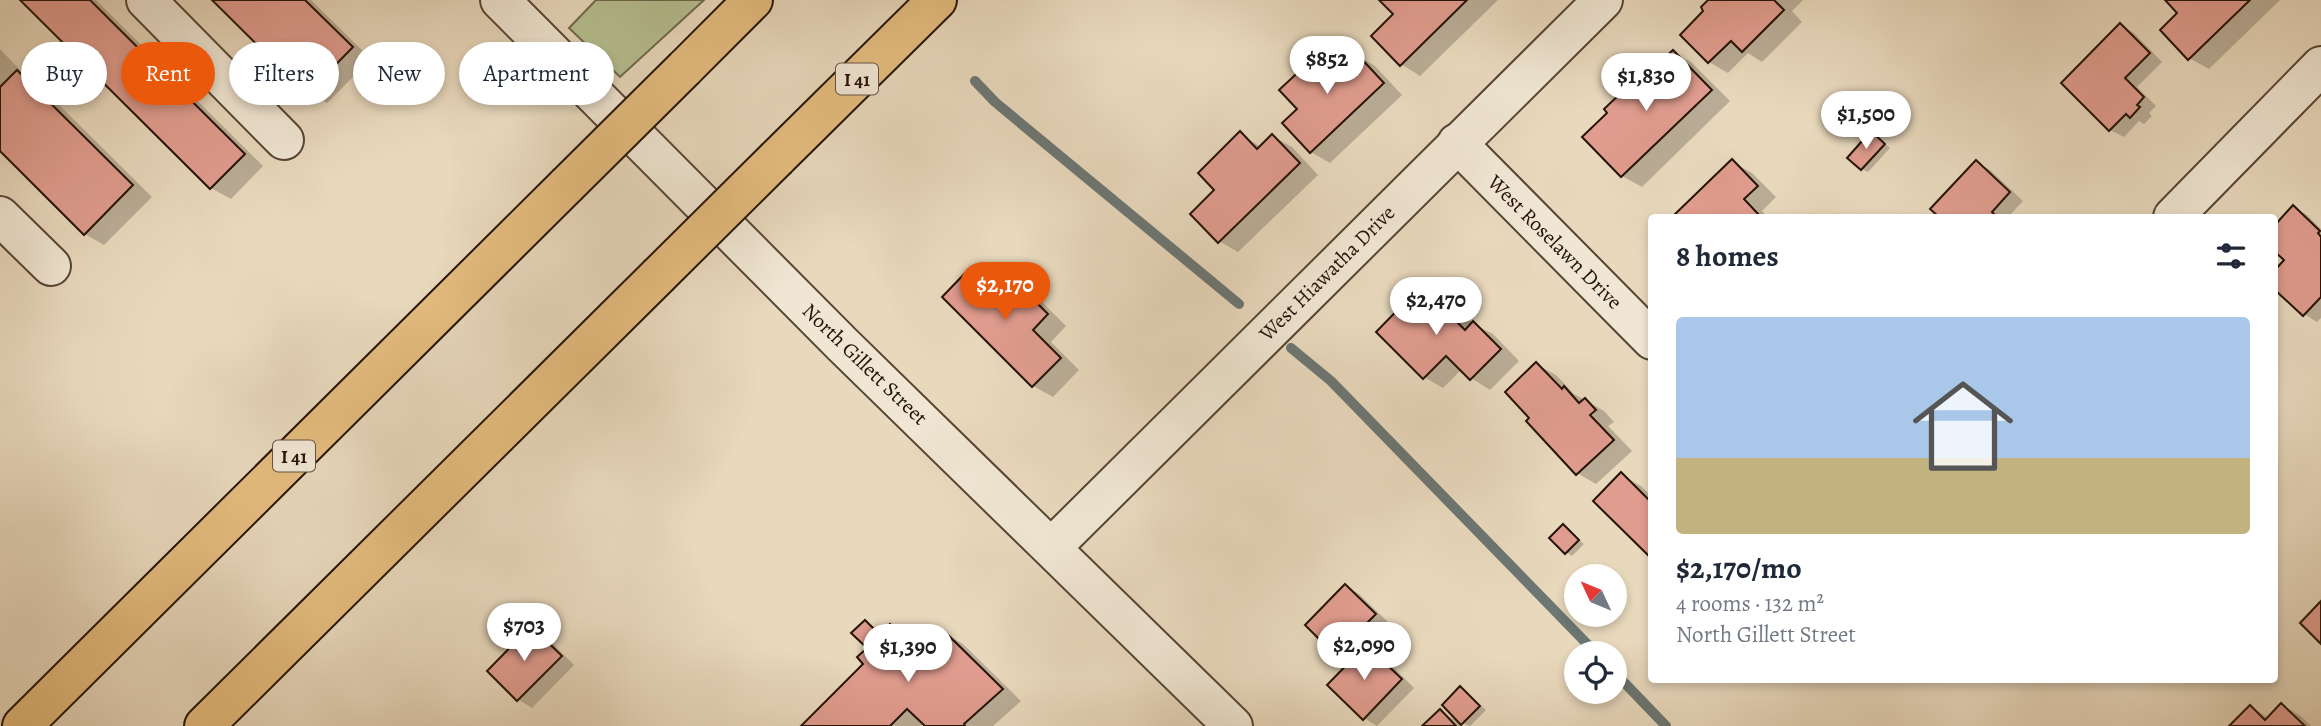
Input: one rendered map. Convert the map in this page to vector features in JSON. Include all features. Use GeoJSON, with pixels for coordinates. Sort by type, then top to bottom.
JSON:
{"type":"FeatureCollection","features":[{"type":"Feature","properties":{"kind":"highway","name":"I 41"},"geometry":{"type":"LineString","coordinates":[[22,726],[753,0]]}},
{"type":"Feature","properties":{"kind":"highway","name":"I 41"},"geometry":{"type":"LineString","coordinates":[[204,726],[937,0]]}},
{"type":"Feature","properties":{"kind":"street"},"geometry":{"type":"LineString","coordinates":[[146,0],[284,140]]}},
{"type":"Feature","properties":{"kind":"street","name":"North Gillett Street"},"geometry":{"type":"LineString","coordinates":[[500,0],[844,345],[1233,726]]}},
{"type":"Feature","properties":{"kind":"street","name":"West Hiawatha Drive"},"geometry":{"type":"LineString","coordinates":[[1052,547],[1603,0]]}},
{"type":"Feature","properties":{"kind":"street"},"geometry":{"type":"LineString","coordinates":[[2176,214],[2321,66]]}},
{"type":"Feature","properties":{"kind":"street","name":"West Roselawn Drive"},"geometry":{"type":"LineString","coordinates":[[1457,143],[1648,336]]}},
{"type":"Feature","properties":{"kind":"street"},"geometry":{"type":"LineString","coordinates":[[0,216],[51,266]]}},
{"type":"Feature","properties":{"kind":"green space"},"geometry":{"type":"Polygon","coordinates":[[[596,0],[704,0],[620,77],[614,71],[614,42],[584,42],[569,28],[596,0]]]}},
{"type":"Feature","properties":{"kind":"building"},"geometry":{"type":"Polygon","coordinates":[[[20,0],[90,0],[132,42],[121,42],[121,100],[107,87],[107,42],[62,42],[20,0]]]}},
{"type":"Feature","properties":{"kind":"building"},"geometry":{"type":"Polygon","coordinates":[[[212,0],[305,0],[353,47],[339,61],[339,42],[254,42],[212,0]]]}},
{"type":"Feature","properties":{"kind":"building"},"geometry":{"type":"Polygon","coordinates":[[[1379,0],[1467,0],[1400,66],[1371,36],[1393,14],[1379,0]]]}},
{"type":"Feature","properties":{"kind":"building"},"geometry":{"type":"Polygon","coordinates":[[[1708,0],[1774,0],[1784,10],[1742,52],[1731,41],[1708,63],[1680,35],[1703,11],[1701,7],[1708,0]]]}},
{"type":"Feature","properties":{"kind":"building"},"geometry":{"type":"Polygon","coordinates":[[[2165,0],[2250,0],[2188,60],[2160,30],[2177,13],[2165,0]]]}},
{"type":"Feature","properties":{"kind":"building"},"geometry":{"type":"Polygon","coordinates":[[[2120,23],[2150,53],[2125,78],[2144,97],[2137,105],[2140,107],[2130,118],[2126,114],[2109,131],[2061,83],[2120,23]]]}},
{"type":"Feature","properties":{"kind":"building"},"geometry":{"type":"Polygon","coordinates":[[[1323,49],[1340,67],[1356,53],[1384,83],[1310,153],[1282,123],[1297,109],[1279,90],[1323,49]]]}},
{"type":"Feature","properties":{"kind":"building"},"geometry":{"type":"Polygon","coordinates":[[[1673,50],[1712,90],[1621,177],[1582,137],[1607,113],[1604,109],[1645,70],[1648,73],[1673,50]]]}},
{"type":"Feature","properties":{"kind":"building"},"geometry":{"type":"Polygon","coordinates":[[[17,70],[21,74],[21,105],[52,105],[133,185],[84,235],[0,151],[0,87],[17,70]]]}},
{"type":"Feature","properties":{"kind":"building"},"geometry":{"type":"Polygon","coordinates":[[[126,105],[196,105],[245,154],[210,189],[126,105]]]}},
{"type":"Feature","properties":{"kind":"building"},"geometry":{"type":"Polygon","coordinates":[[[1240,131],[1257,149],[1272,134],[1300,163],[1218,243],[1190,214],[1214,190],[1198,173],[1240,131]]]}},
{"type":"Feature","properties":{"kind":"building"},"geometry":{"type":"Polygon","coordinates":[[[1871,131],[1885,144],[1861,170],[1847,158],[1871,131]]]}},
{"type":"Feature","properties":{"kind":"building"},"geometry":{"type":"Polygon","coordinates":[[[1732,159],[1758,186],[1744,199],[1758,214],[1675,214],[1732,159]]]}},
{"type":"Feature","properties":{"kind":"building"},"geometry":{"type":"Polygon","coordinates":[[[1976,160],[2010,192],[1992,212],[1994,214],[1936,214],[1930,209],[1976,160]]]}},
{"type":"Feature","properties":{"kind":"building"},"geometry":{"type":"Polygon","coordinates":[[[2293,205],[2320,231],[2321,297],[2303,316],[2278,293],[2278,267],[2284,260],[2278,255],[2278,222],[2293,205]]]}},
{"type":"Feature","properties":{"kind":"building"},"geometry":{"type":"Polygon","coordinates":[[[970,268],[992,289],[1008,274],[1048,314],[1033,330],[1061,358],[1032,387],[942,297],[970,268]]]}},
{"type":"Feature","properties":{"kind":"building"},"geometry":{"type":"Polygon","coordinates":[[[1420,287],[1440,306],[1444,302],[1458,315],[1454,319],[1465,330],[1473,321],[1501,349],[1470,380],[1446,356],[1423,379],[1376,332],[1420,287]]]}},
{"type":"Feature","properties":{"kind":"building"},"geometry":{"type":"Polygon","coordinates":[[[1536,362],[1579,403],[1585,398],[1596,410],[1590,415],[1614,440],[1576,475],[1526,421],[1529,418],[1505,392],[1536,362]]]}},
{"type":"Feature","properties":{"kind":"building"},"geometry":{"type":"Polygon","coordinates":[[[1621,472],[1648,499],[1648,555],[1593,501],[1621,472]]]}},
{"type":"Feature","properties":{"kind":"building"},"geometry":{"type":"Polygon","coordinates":[[[1563,524],[1579,540],[1565,554],[1549,538],[1563,524]]]}},
{"type":"Feature","properties":{"kind":"building"},"geometry":{"type":"Polygon","coordinates":[[[1345,584],[1376,614],[1335,655],[1305,625],[1345,584]]]}},
{"type":"Feature","properties":{"kind":"building"},"geometry":{"type":"Polygon","coordinates":[[[2321,601],[2321,644],[2300,623],[2321,601]]]}},
{"type":"Feature","properties":{"kind":"building"},"geometry":{"type":"Polygon","coordinates":[[[865,620],[880,635],[890,624],[920,654],[944,631],[1003,689],[964,724],[965,726],[925,726],[907,709],[890,726],[801,726],[863,664],[857,657],[867,648],[851,633],[865,620]]]}},
{"type":"Feature","properties":{"kind":"building"},"geometry":{"type":"Polygon","coordinates":[[[531,626],[562,656],[517,701],[487,671],[531,626]]]}},
{"type":"Feature","properties":{"kind":"building"},"geometry":{"type":"Polygon","coordinates":[[[1366,645],[1402,679],[1363,720],[1327,685],[1366,645]]]}},
{"type":"Feature","properties":{"kind":"building"},"geometry":{"type":"Polygon","coordinates":[[[1460,686],[1480,706],[1461,725],[1442,705],[1460,686]]]}},
{"type":"Feature","properties":{"kind":"building"},"geometry":{"type":"Polygon","coordinates":[[[2281,703],[2305,726],[2229,726],[2250,705],[2265,720],[2281,703]]]}},
{"type":"Feature","properties":{"kind":"building"},"geometry":{"type":"Polygon","coordinates":[[[1440,709],[1456,726],[1422,726],[1440,709]]]}},
{"type":"Feature","properties":{"kind":"waterway"},"geometry":{"type":"LineString","coordinates":[[975,81],[995,102],[1239,304]]}},
{"type":"Feature","properties":{"kind":"waterway"},"geometry":{"type":"LineString","coordinates":[[1291,348],[1331,381],[1584,641]]}},
{"type":"Feature","properties":{"kind":"waterway"},"geometry":{"type":"LineString","coordinates":[[1627,685],[1666,726]]}}]}
